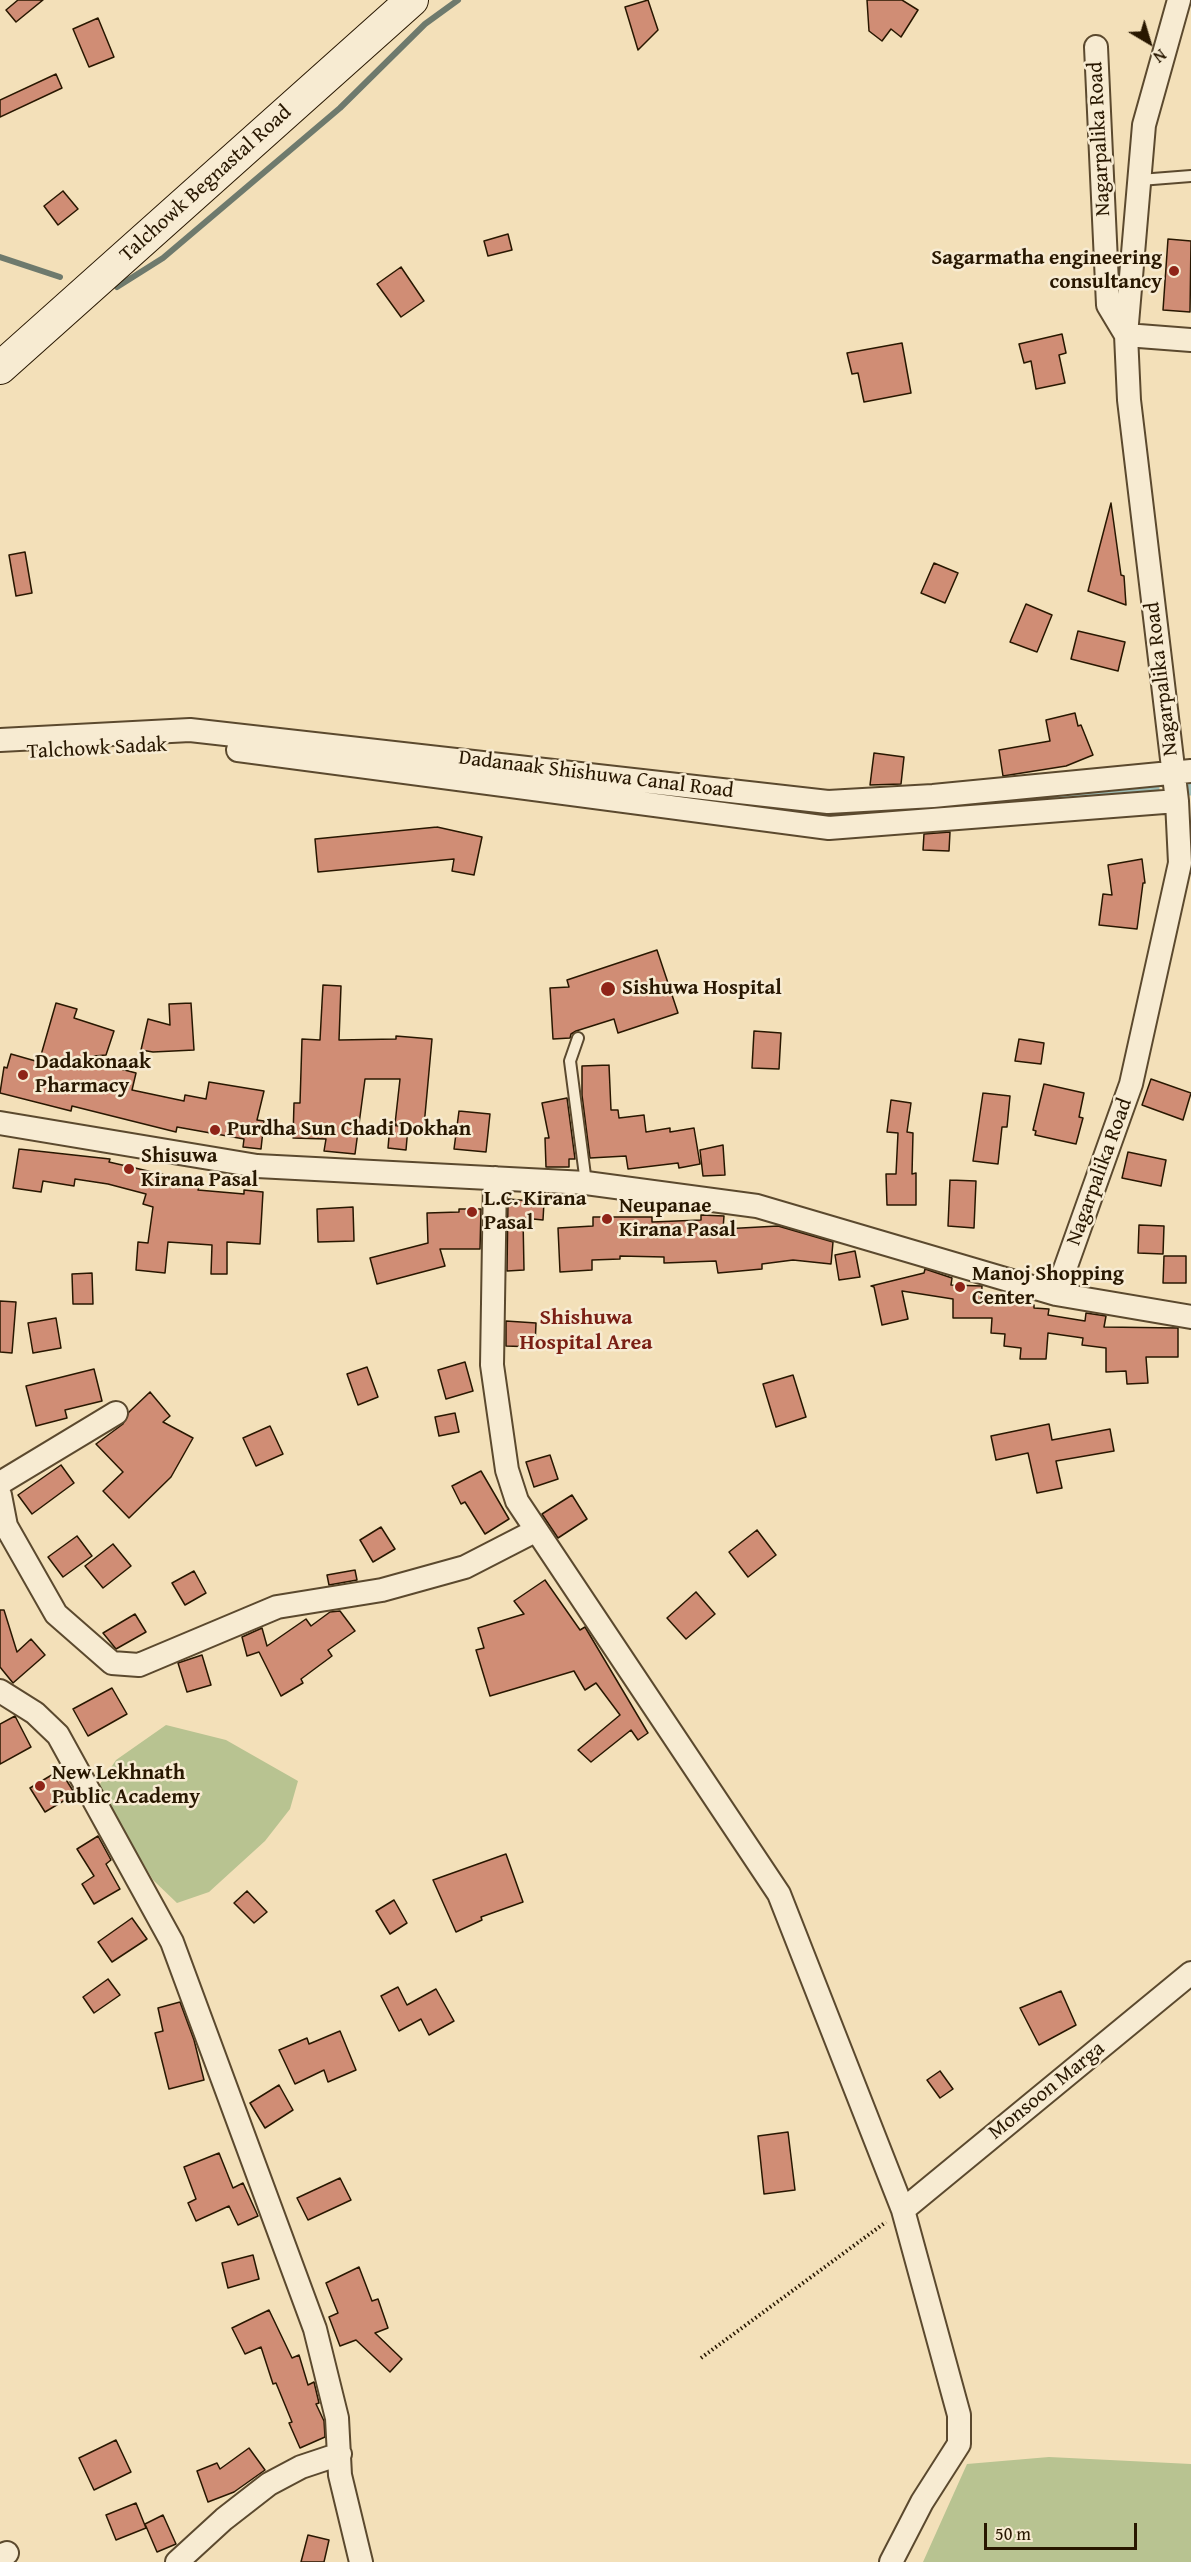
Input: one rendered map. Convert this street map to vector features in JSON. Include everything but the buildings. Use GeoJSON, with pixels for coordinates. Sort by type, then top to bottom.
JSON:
{"type":"FeatureCollection","features":[{"type":"Feature","properties":{"kind":"main road","name":"Talchowk Begnastal Road"},"geometry":{"type":"LineString","coordinates":[[0,368],[412,0]]}},
{"type":"Feature","properties":{"kind":"street","name":"Nagarpalika Road"},"geometry":{"type":"LineString","coordinates":[[1056,1294],[1131,1083],[1180,863],[1178,801],[1182,772],[1129,400],[1126,335],[1144,125],[1179,0]]}},
{"type":"Feature","properties":{"kind":"street","name":"Nagarpalika Road"},"geometry":{"type":"LineString","coordinates":[[1096,47],[1108,305],[1126,335]]}},
{"type":"Feature","properties":{"kind":"street"},"geometry":{"type":"LineString","coordinates":[[1126,335],[1191,340]]}},
{"type":"Feature","properties":{"kind":"street","name":"Dadanaak Shishuwa Canal Road"},"geometry":{"type":"LineString","coordinates":[[0,740],[190,730],[828,802],[933,796],[1182,772]]}},
{"type":"Feature","properties":{"kind":"street","name":"Dadanaak Shishuwa Canal Road"},"geometry":{"type":"LineString","coordinates":[[195,745],[829,828],[1178,801]]}},
{"type":"Feature","properties":{"kind":"street","name":"Talchowk Sadak"},"geometry":{"type":"LineString","coordinates":[[0,753],[195,745]]}},
{"type":"Feature","properties":{"kind":"street"},"geometry":{"type":"LineString","coordinates":[[0,1123],[257,1166],[586,1183],[757,1206],[1056,1294],[1191,1317]]}},
{"type":"Feature","properties":{"kind":"street"},"geometry":{"type":"LineString","coordinates":[[495,1178],[492,1365],[498,1419],[513,1491],[535,1531],[779,1894],[903,2210],[959,2415],[959,2444],[922,2502],[891,2562]]}},
{"type":"Feature","properties":{"kind":"street"},"geometry":{"type":"LineString","coordinates":[[0,1483],[116,1413]]}},
{"type":"Feature","properties":{"kind":"street"},"geometry":{"type":"LineString","coordinates":[[0,1495],[6,1526],[56,1614],[112,1663],[139,1665],[277,1607],[382,1590],[465,1567],[535,1531]]}},
{"type":"Feature","properties":{"kind":"street"},"geometry":{"type":"LineString","coordinates":[[0,1691],[35,1713],[58,1735],[172,1942],[315,2329],[337,2418],[340,2475],[361,2562]]}},
{"type":"Feature","properties":{"kind":"street","name":"Monsoon Marga"},"geometry":{"type":"LineString","coordinates":[[903,2210],[1191,1973]]}},
{"type":"Feature","properties":{"kind":"street"},"geometry":{"type":"LineString","coordinates":[[177,2562],[224,2519],[269,2484],[302,2467],[340,2454]]}},
{"type":"Feature","properties":{"kind":"lane"},"geometry":{"type":"LineString","coordinates":[[1140,180],[1191,176]]}},
{"type":"Feature","properties":{"kind":"lane"},"geometry":{"type":"LineString","coordinates":[[578,1038],[570,1061],[586,1183]]}},
{"type":"Feature","properties":{"kind":"path"},"geometry":{"type":"LineString","coordinates":[[701,2358],[903,2210]]}},
{"type":"Feature","properties":{"kind":"green space"},"geometry":{"type":"Polygon","coordinates":[[[166,1725],[226,1740],[298,1781],[290,1809],[265,1841],[209,1892],[177,1903],[153,1880],[98,1787],[116,1760],[166,1725]]]}},
{"type":"Feature","properties":{"kind":"green space"},"geometry":{"type":"Polygon","coordinates":[[[1049,2457],[1191,2464],[1191,2562],[923,2562],[967,2464],[1049,2457]]]}},
{"type":"Feature","properties":{"kind":"waterway"},"geometry":{"type":"LineString","coordinates":[[117,287],[163,258],[340,108],[425,24],[458,0]]}},
{"type":"Feature","properties":{"kind":"waterway"},"geometry":{"type":"LineString","coordinates":[[0,257],[60,277]]}},
{"type":"Feature","properties":{"kind":"waterway"},"geometry":{"type":"LineString","coordinates":[[964,804],[1149,788]]}},
{"type":"Feature","properties":{"kind":"waterway"},"geometry":{"type":"LineString","coordinates":[[805,810],[838,813],[933,807]]}},
{"type":"Feature","properties":{"kind":"place","name":"Sagarmatha engineering consultancy"},"geometry":{"type":"Point","coordinates":[1174,271]}},
{"type":"Feature","properties":{"kind":"place","name":"Sishuwa Hospital"},"geometry":{"type":"Point","coordinates":[608,989]}},
{"type":"Feature","properties":{"kind":"place","name":"Dadakonaak Pharmacy"},"geometry":{"type":"Point","coordinates":[23,1075]}},
{"type":"Feature","properties":{"kind":"place","name":"Purdha Sun Chadi Dokhan"},"geometry":{"type":"Point","coordinates":[215,1130]}},
{"type":"Feature","properties":{"kind":"place","name":"Shisuwa Kirana Pasal"},"geometry":{"type":"Point","coordinates":[129,1169]}},
{"type":"Feature","properties":{"kind":"place","name":"L.C. Kirana Pasal"},"geometry":{"type":"Point","coordinates":[472,1212]}},
{"type":"Feature","properties":{"kind":"place","name":"Neupanae Kirana Pasal"},"geometry":{"type":"Point","coordinates":[607,1219]}},
{"type":"Feature","properties":{"kind":"place","name":"Manoj Shopping Center"},"geometry":{"type":"Point","coordinates":[960,1287]}},
{"type":"Feature","properties":{"kind":"place","name":"New Lekhnath Public Academy"},"geometry":{"type":"Point","coordinates":[40,1786]}},
{"type":"Feature","properties":{"kind":"district","name":"Shishuwa Hospital Area"},"geometry":{"type":"Point","coordinates":[586,1330]}}]}
